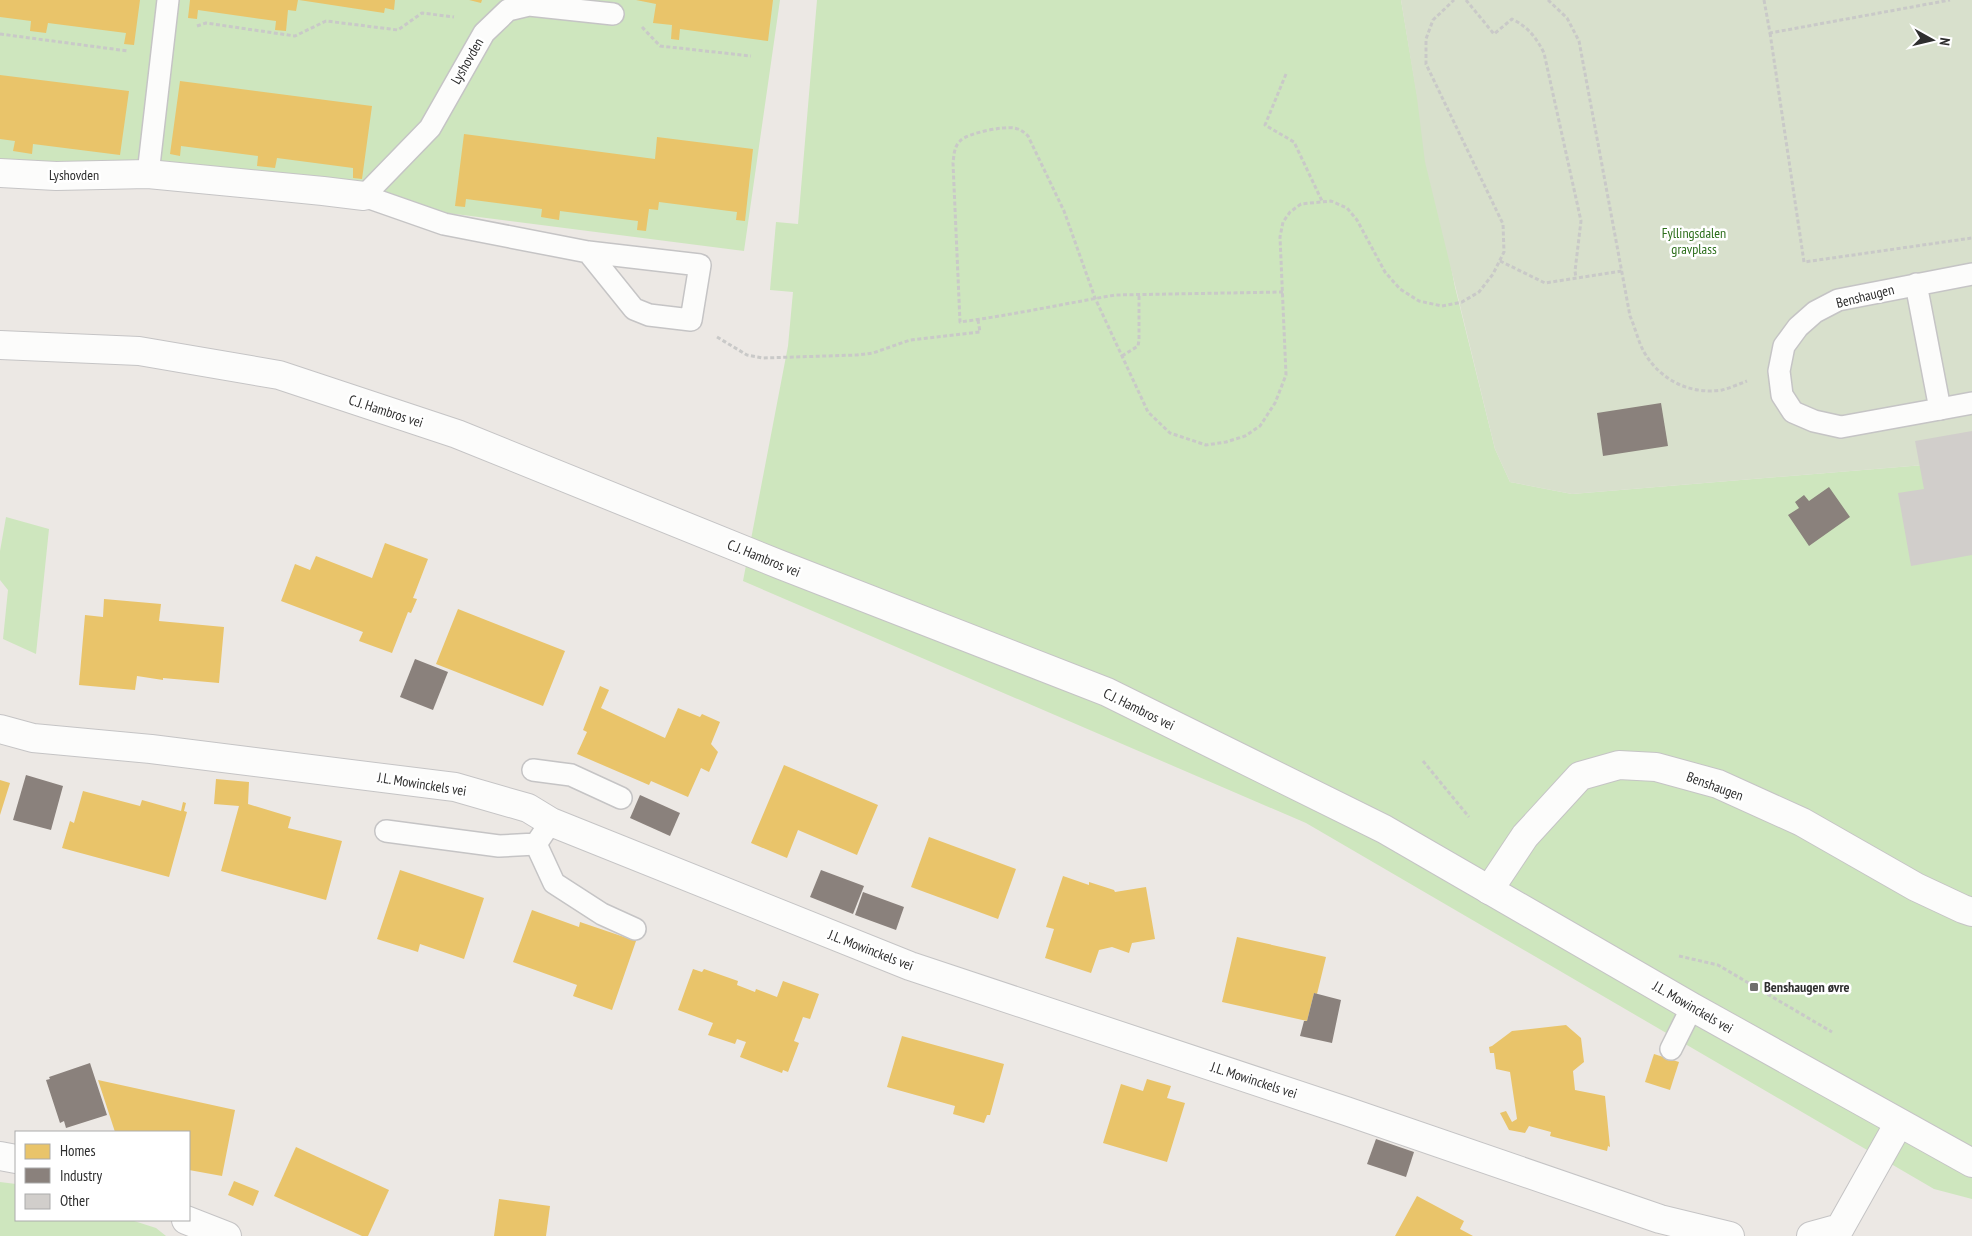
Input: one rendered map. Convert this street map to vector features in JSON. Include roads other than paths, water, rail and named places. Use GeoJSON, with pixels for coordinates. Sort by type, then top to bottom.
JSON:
{"type":"FeatureCollection","features":[{"type":"Feature","properties":{"kind":"street","name":"Lyshovden"},"geometry":{"type":"LineString","coordinates":[[0,173],[56,176],[148,174],[364,196]]}},
{"type":"Feature","properties":{"kind":"street","name":"C.J. Hambros vei"},"geometry":{"type":"LineString","coordinates":[[0,345],[139,351],[279,375],[457,434],[781,565],[1107,692],[1384,829],[1489,890]]}},
{"type":"Feature","properties":{"kind":"street","name":"J.L. Mowinckels vei"},"geometry":{"type":"LineString","coordinates":[[0,729],[33,738],[161,750],[455,787],[528,808],[543,833],[910,966],[1346,1111],[1660,1219],[1730,1236]]}},
{"type":"Feature","properties":{"kind":"street","name":"Benshaugen"},"geometry":{"type":"LineString","coordinates":[[1489,890],[1525,836],[1580,776],[1619,765],[1656,766],[1718,784],[1802,822],[1916,887],[1972,912]]}},
{"type":"Feature","properties":{"kind":"street","name":"J.L. Mowinckels vei"},"geometry":{"type":"LineString","coordinates":[[1489,890],[1692,1007],[1972,1163]]}},
{"type":"Feature","properties":{"kind":"street"},"geometry":{"type":"LineString","coordinates":[[1812,1236],[1840,1228],[1899,1122]]}},
{"type":"Feature","properties":{"kind":"street"},"geometry":{"type":"LineString","coordinates":[[0,1156],[15,1160]]}},
{"type":"Feature","properties":{"kind":"street"},"geometry":{"type":"LineString","coordinates":[[188,1221],[226,1236]]}},
{"type":"Feature","properties":{"kind":"lane"},"geometry":{"type":"LineString","coordinates":[[148,174],[168,0]]}},
{"type":"Feature","properties":{"kind":"lane","name":"Lyshovden"},"geometry":{"type":"LineString","coordinates":[[588,252],[634,309],[648,315],[692,320],[700,265],[588,252],[444,224],[364,196],[430,128],[484,33],[508,10],[529,5],[613,14]]}},
{"type":"Feature","properties":{"kind":"lane","name":"Benshaugen"},"geometry":{"type":"LineString","coordinates":[[1940,409],[1841,427],[1814,421],[1793,412],[1782,395],[1778,371],[1784,346],[1798,327],[1815,312],[1838,300],[1972,274]]}},
{"type":"Feature","properties":{"kind":"lane"},"geometry":{"type":"LineString","coordinates":[[1916,284],[1940,409],[1972,403]]}},
{"type":"Feature","properties":{"kind":"lane"},"geometry":{"type":"LineString","coordinates":[[533,770],[570,775],[621,798]]}},
{"type":"Feature","properties":{"kind":"lane"},"geometry":{"type":"LineString","coordinates":[[386,830],[499,846],[543,833],[554,883],[602,914],[635,929]]}},
{"type":"Feature","properties":{"kind":"lane"},"geometry":{"type":"LineString","coordinates":[[1671,1049],[1692,1007]]}},
{"type":"Feature","properties":{"kind":"place","name":"Benshaugen øvre"},"geometry":{"type":"Point","coordinates":[1754,987]}},
{"type":"Feature","properties":{"kind":"park label","name":"Fyllingsdalen gravplass"},"geometry":{"type":"Point","coordinates":[1694,242]}}]}
